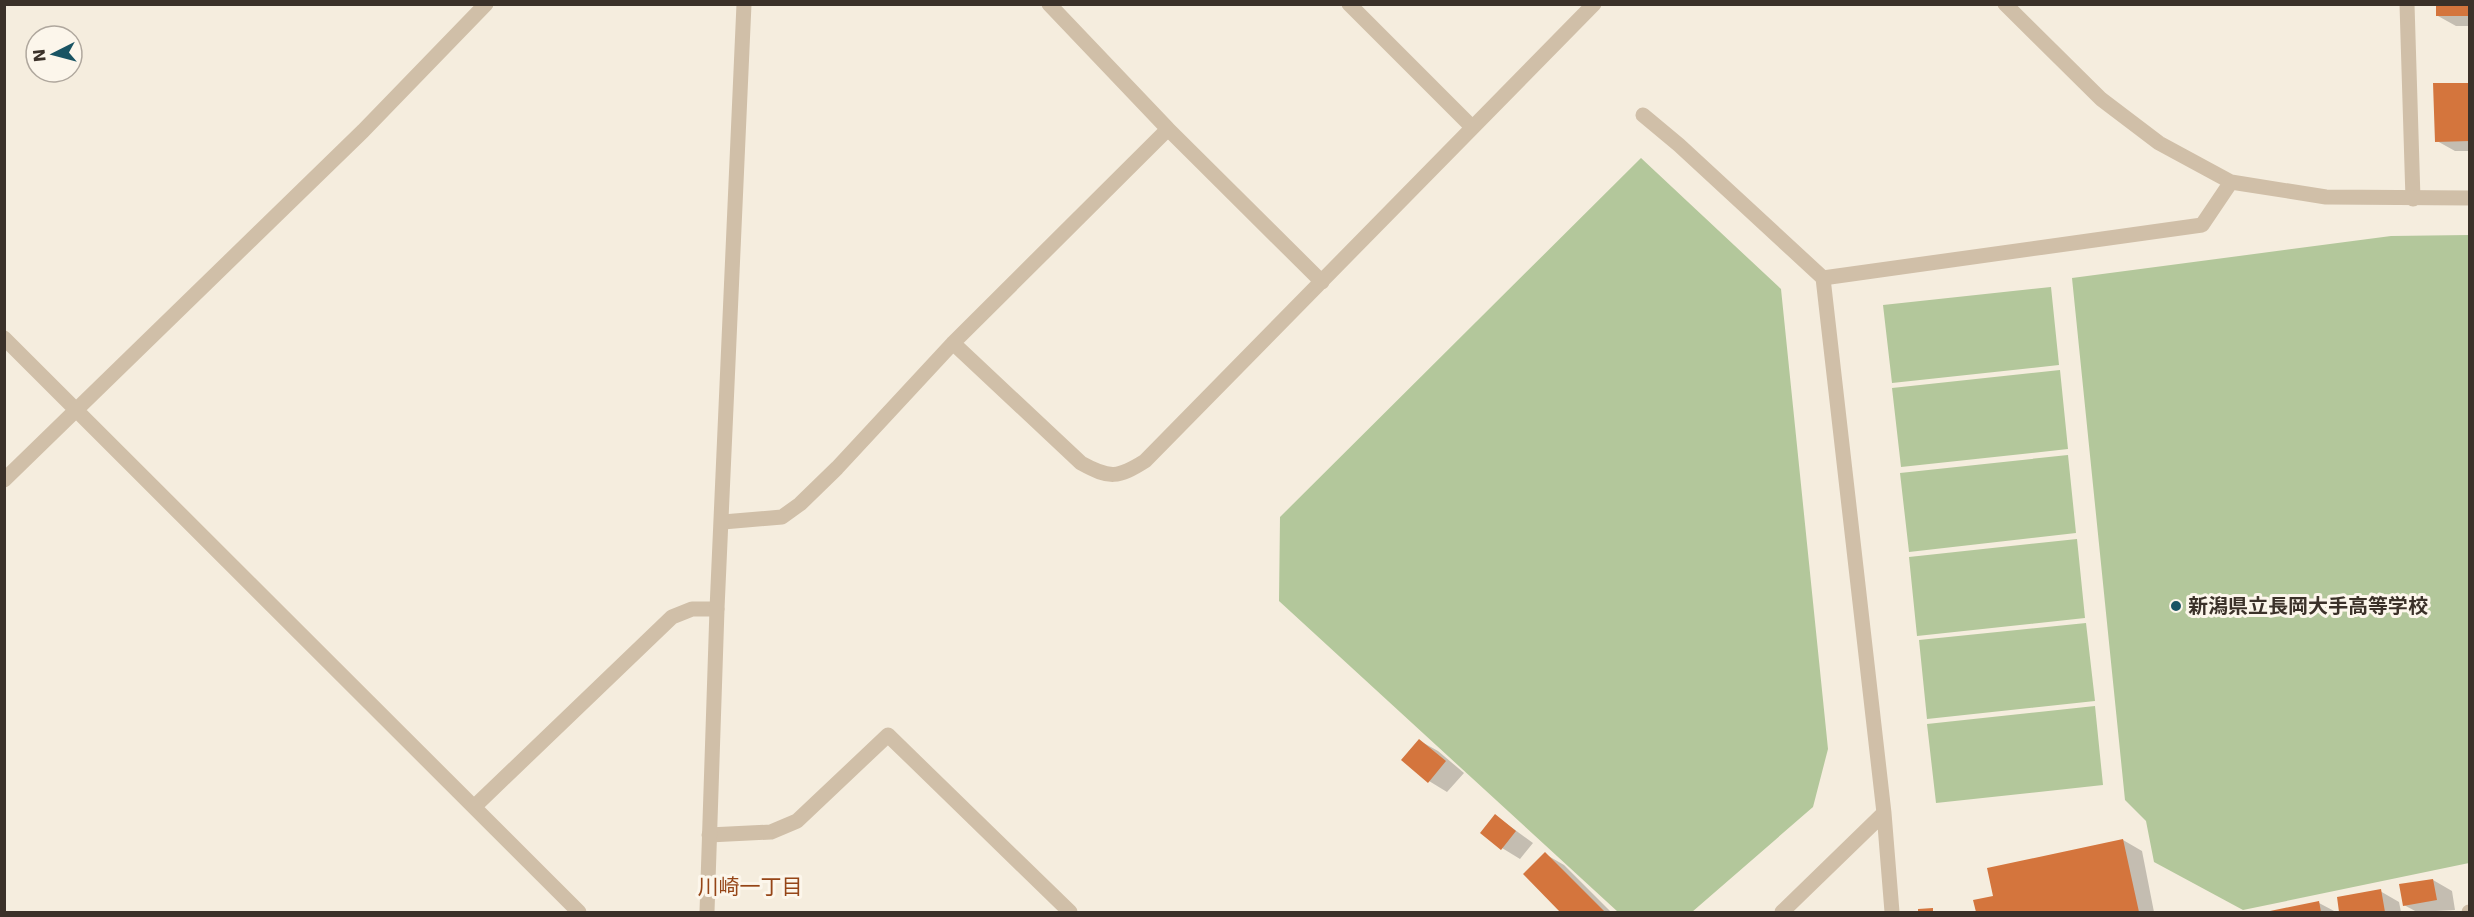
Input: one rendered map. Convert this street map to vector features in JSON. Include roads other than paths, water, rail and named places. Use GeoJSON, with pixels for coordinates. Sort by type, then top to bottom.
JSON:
{"type":"FeatureCollection","features":[{"type":"Feature","properties":{"kind":"street"},"geometry":{"type":"LineString","coordinates":[[4,480],[363,131],[486,4]]}},
{"type":"Feature","properties":{"kind":"street"},"geometry":{"type":"LineString","coordinates":[[707,912],[717,609],[723,522],[744,4]]}},
{"type":"Feature","properties":{"kind":"street"},"geometry":{"type":"LineString","coordinates":[[1049,4],[1168,129],[1322,282]]}},
{"type":"Feature","properties":{"kind":"street"},"geometry":{"type":"LineString","coordinates":[[1349,4],[1472,128]]}},
{"type":"Feature","properties":{"kind":"street"},"geometry":{"type":"LineString","coordinates":[[953,343],[1081,464],[1101,474],[1123,475],[1145,461],[1594,4]]}},
{"type":"Feature","properties":{"kind":"street"},"geometry":{"type":"LineString","coordinates":[[2005,4],[2101,99],[2159,143],[2231,182],[2326,197],[2469,198]]}},
{"type":"Feature","properties":{"kind":"street"},"geometry":{"type":"LineString","coordinates":[[2407,4],[2413,199]]}},
{"type":"Feature","properties":{"kind":"street"},"geometry":{"type":"LineString","coordinates":[[1642,115],[1679,145],[1823,278],[1884,813],[1892,912]]}},
{"type":"Feature","properties":{"kind":"street"},"geometry":{"type":"LineString","coordinates":[[723,522],[782,517],[800,504],[837,468],[953,343],[1168,129]]}},
{"type":"Feature","properties":{"kind":"street"},"geometry":{"type":"LineString","coordinates":[[1823,278],[2202,225],[2231,182]]}},
{"type":"Feature","properties":{"kind":"street"},"geometry":{"type":"LineString","coordinates":[[4,338],[579,912]]}},
{"type":"Feature","properties":{"kind":"street"},"geometry":{"type":"LineString","coordinates":[[474,807],[672,617],[692,609],[717,609]]}},
{"type":"Feature","properties":{"kind":"street"},"geometry":{"type":"LineString","coordinates":[[709,835],[771,832],[797,821],[888,735],[1070,912]]}},
{"type":"Feature","properties":{"kind":"street"},"geometry":{"type":"LineString","coordinates":[[1782,912],[1884,813]]}},
{"type":"Feature","properties":{"kind":"place","name":"新潟県立長岡大手高等学校"},"geometry":{"type":"Point","coordinates":[2176,606]}},
{"type":"Feature","properties":{"kind":"district","name":"川崎一丁目"},"geometry":{"type":"Point","coordinates":[750,887]}}]}
